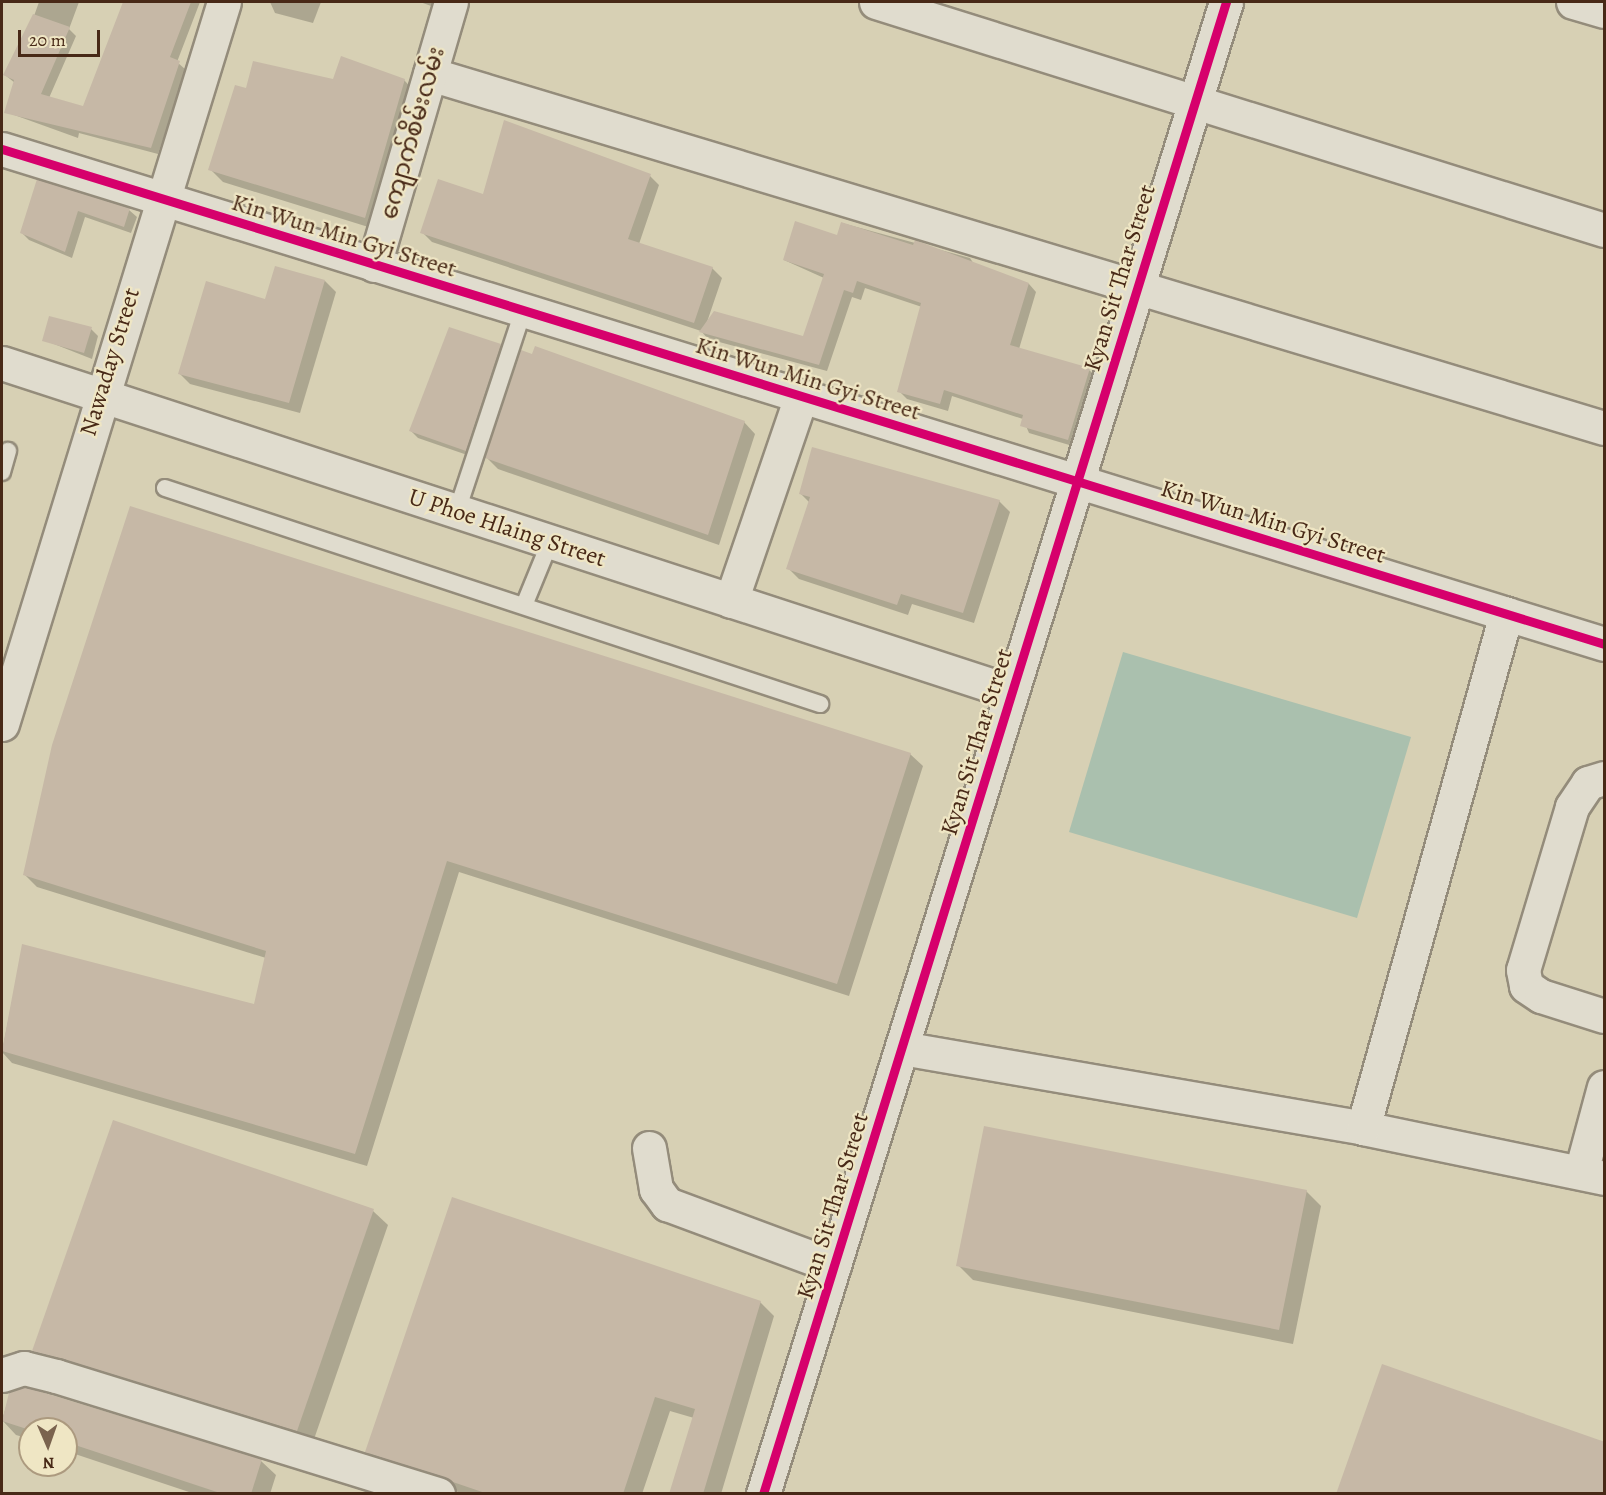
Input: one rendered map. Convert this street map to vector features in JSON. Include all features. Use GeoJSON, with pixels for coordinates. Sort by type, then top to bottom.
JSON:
{"type":"FeatureCollection","features":[{"type":"Feature","properties":{"kind":"street","name":"Nawaday Street"},"geometry":{"type":"LineString","coordinates":[[2,723],[100,395],[224,2]]}},
{"type":"Feature","properties":{"kind":"street","name":"ကျောက်စိမ်းလမ်း"},"geometry":{"type":"LineString","coordinates":[[374,265],[452,2]]}},
{"type":"Feature","properties":{"kind":"street"},"geometry":{"type":"LineString","coordinates":[[876,2],[1605,230]]}},
{"type":"Feature","properties":{"kind":"street","name":"Kyan Sit Thar Street"},"geometry":{"type":"LineString","coordinates":[[763,1494],[1226,2]]}},
{"type":"Feature","properties":{"kind":"street"},"geometry":{"type":"LineString","coordinates":[[1573,2],[1605,11]]}},
{"type":"Feature","properties":{"kind":"street"},"geometry":{"type":"LineString","coordinates":[[430,74],[1605,428]]}},
{"type":"Feature","properties":{"kind":"street","name":"Kin Wun Min Gyi Street"},"geometry":{"type":"LineString","coordinates":[[2,149],[161,200],[1605,644]]}},
{"type":"Feature","properties":{"kind":"street","name":"U Phoe Hlaing Street"},"geometry":{"type":"LineString","coordinates":[[2,363],[1012,692]]}},
{"type":"Feature","properties":{"kind":"street"},"geometry":{"type":"LineString","coordinates":[[731,601],[801,397]]}},
{"type":"Feature","properties":{"kind":"street"},"geometry":{"type":"LineString","coordinates":[[1363,1128],[1506,614]]}},
{"type":"Feature","properties":{"kind":"street"},"geometry":{"type":"LineString","coordinates":[[1605,778],[1588,783],[1572,807],[1523,970],[1526,986],[1541,996],[1605,1016]]}},
{"type":"Feature","properties":{"kind":"street"},"geometry":{"type":"LineString","coordinates":[[903,1048],[1363,1128],[1593,1175],[1605,1087]]}},
{"type":"Feature","properties":{"kind":"street"},"geometry":{"type":"LineString","coordinates":[[649,1148],[656,1189],[667,1204],[834,1266]]}},
{"type":"Feature","properties":{"kind":"street"},"geometry":{"type":"LineString","coordinates":[[2,1375],[24,1368],[56,1376],[438,1494]]}},
{"type":"Feature","properties":{"kind":"lane"},"geometry":{"type":"LineString","coordinates":[[457,511],[523,311]]}},
{"type":"Feature","properties":{"kind":"lane"},"geometry":{"type":"LineString","coordinates":[[2,472],[8,451]]}},
{"type":"Feature","properties":{"kind":"lane"},"geometry":{"type":"LineString","coordinates":[[165,488],[525,603],[820,704]]}},
{"type":"Feature","properties":{"kind":"lane"},"geometry":{"type":"LineString","coordinates":[[525,603],[550,542]]}},
{"type":"Feature","properties":{"kind":"shaded area"},"geometry":{"type":"Polygon","coordinates":[[[1123,652],[1411,737],[1357,918],[1069,832],[1123,652]]]}},
{"type":"Feature","properties":{"kind":"building"},"geometry":{"type":"Polygon","coordinates":[[[123,2],[191,2],[170,57],[180,61],[151,148],[4,113],[14,80],[3,75],[33,14],[70,27],[41,94],[83,106],[123,2]]]}},
{"type":"Feature","properties":{"kind":"building"},"geometry":{"type":"Polygon","coordinates":[[[341,56],[405,79],[365,218],[208,170],[235,85],[246,88],[253,61],[333,79],[341,56]]]}},
{"type":"Feature","properties":{"kind":"building"},"geometry":{"type":"Polygon","coordinates":[[[504,120],[651,174],[628,239],[713,267],[694,323],[420,233],[438,179],[483,194],[504,120]]]}},
{"type":"Feature","properties":{"kind":"building"},"geometry":{"type":"Polygon","coordinates":[[[37,179],[130,208],[124,227],[78,211],[65,252],[20,233],[37,179]]]}},
{"type":"Feature","properties":{"kind":"building"},"geometry":{"type":"Polygon","coordinates":[[[795,221],[837,235],[841,222],[913,245],[915,240],[1029,283],[1010,345],[1090,368],[1068,440],[1020,426],[1023,415],[944,390],[940,404],[897,392],[921,303],[857,281],[853,293],[844,290],[819,365],[699,332],[714,311],[803,336],[824,274],[783,260],[795,221]]]}},
{"type":"Feature","properties":{"kind":"building"},"geometry":{"type":"Polygon","coordinates":[[[275,266],[325,280],[289,403],[178,374],[206,281],[265,299],[275,266]]]}},
{"type":"Feature","properties":{"kind":"building"},"geometry":{"type":"Polygon","coordinates":[[[49,316],[92,327],[84,353],[42,341],[49,316]]]}},
{"type":"Feature","properties":{"kind":"building"},"geometry":{"type":"Polygon","coordinates":[[[449,327],[501,344],[466,451],[409,431],[449,327]]]}},
{"type":"Feature","properties":{"kind":"building"},"geometry":{"type":"Polygon","coordinates":[[[535,346],[745,421],[708,535],[485,458],[521,350],[532,354],[535,346]]]}},
{"type":"Feature","properties":{"kind":"building"},"geometry":{"type":"Polygon","coordinates":[[[812,447],[1000,500],[963,613],[901,594],[897,605],[786,569],[810,497],[799,494],[812,447]]]}},
{"type":"Feature","properties":{"kind":"building"},"geometry":{"type":"Polygon","coordinates":[[[130,506],[911,753],[837,984],[447,861],[355,1154],[2,1051],[22,944],[254,1004],[266,951],[23,875],[52,745],[130,506]]]}},
{"type":"Feature","properties":{"kind":"building"},"geometry":{"type":"Polygon","coordinates":[[[113,1120],[374,1209],[297,1431],[32,1351],[113,1120]]]}},
{"type":"Feature","properties":{"kind":"building"},"geometry":{"type":"Polygon","coordinates":[[[984,1126],[1307,1190],[1279,1330],[956,1266],[984,1126]]]}},
{"type":"Feature","properties":{"kind":"building"},"geometry":{"type":"Polygon","coordinates":[[[452,1197],[761,1301],[703,1494],[669,1494],[695,1409],[655,1397],[623,1494],[488,1494],[365,1452],[452,1197]]]}},
{"type":"Feature","properties":{"kind":"building"},"geometry":{"type":"Polygon","coordinates":[[[1382,1364],[1605,1442],[1605,1494],[1336,1494],[1382,1364]]]}},
{"type":"Feature","properties":{"kind":"building"},"geometry":{"type":"Polygon","coordinates":[[[25,1387],[262,1459],[251,1494],[223,1494],[78,1446],[78,1417],[18,1417],[18,1426],[2,1421],[9,1393],[25,1387]]]}},
{"type":"Feature","properties":{"kind":"cycle path"},"geometry":{"type":"LineString","coordinates":[[763,1494],[1226,2]]}},
{"type":"Feature","properties":{"kind":"cycle path"},"geometry":{"type":"LineString","coordinates":[[2,149],[1604,644]]}}]}
